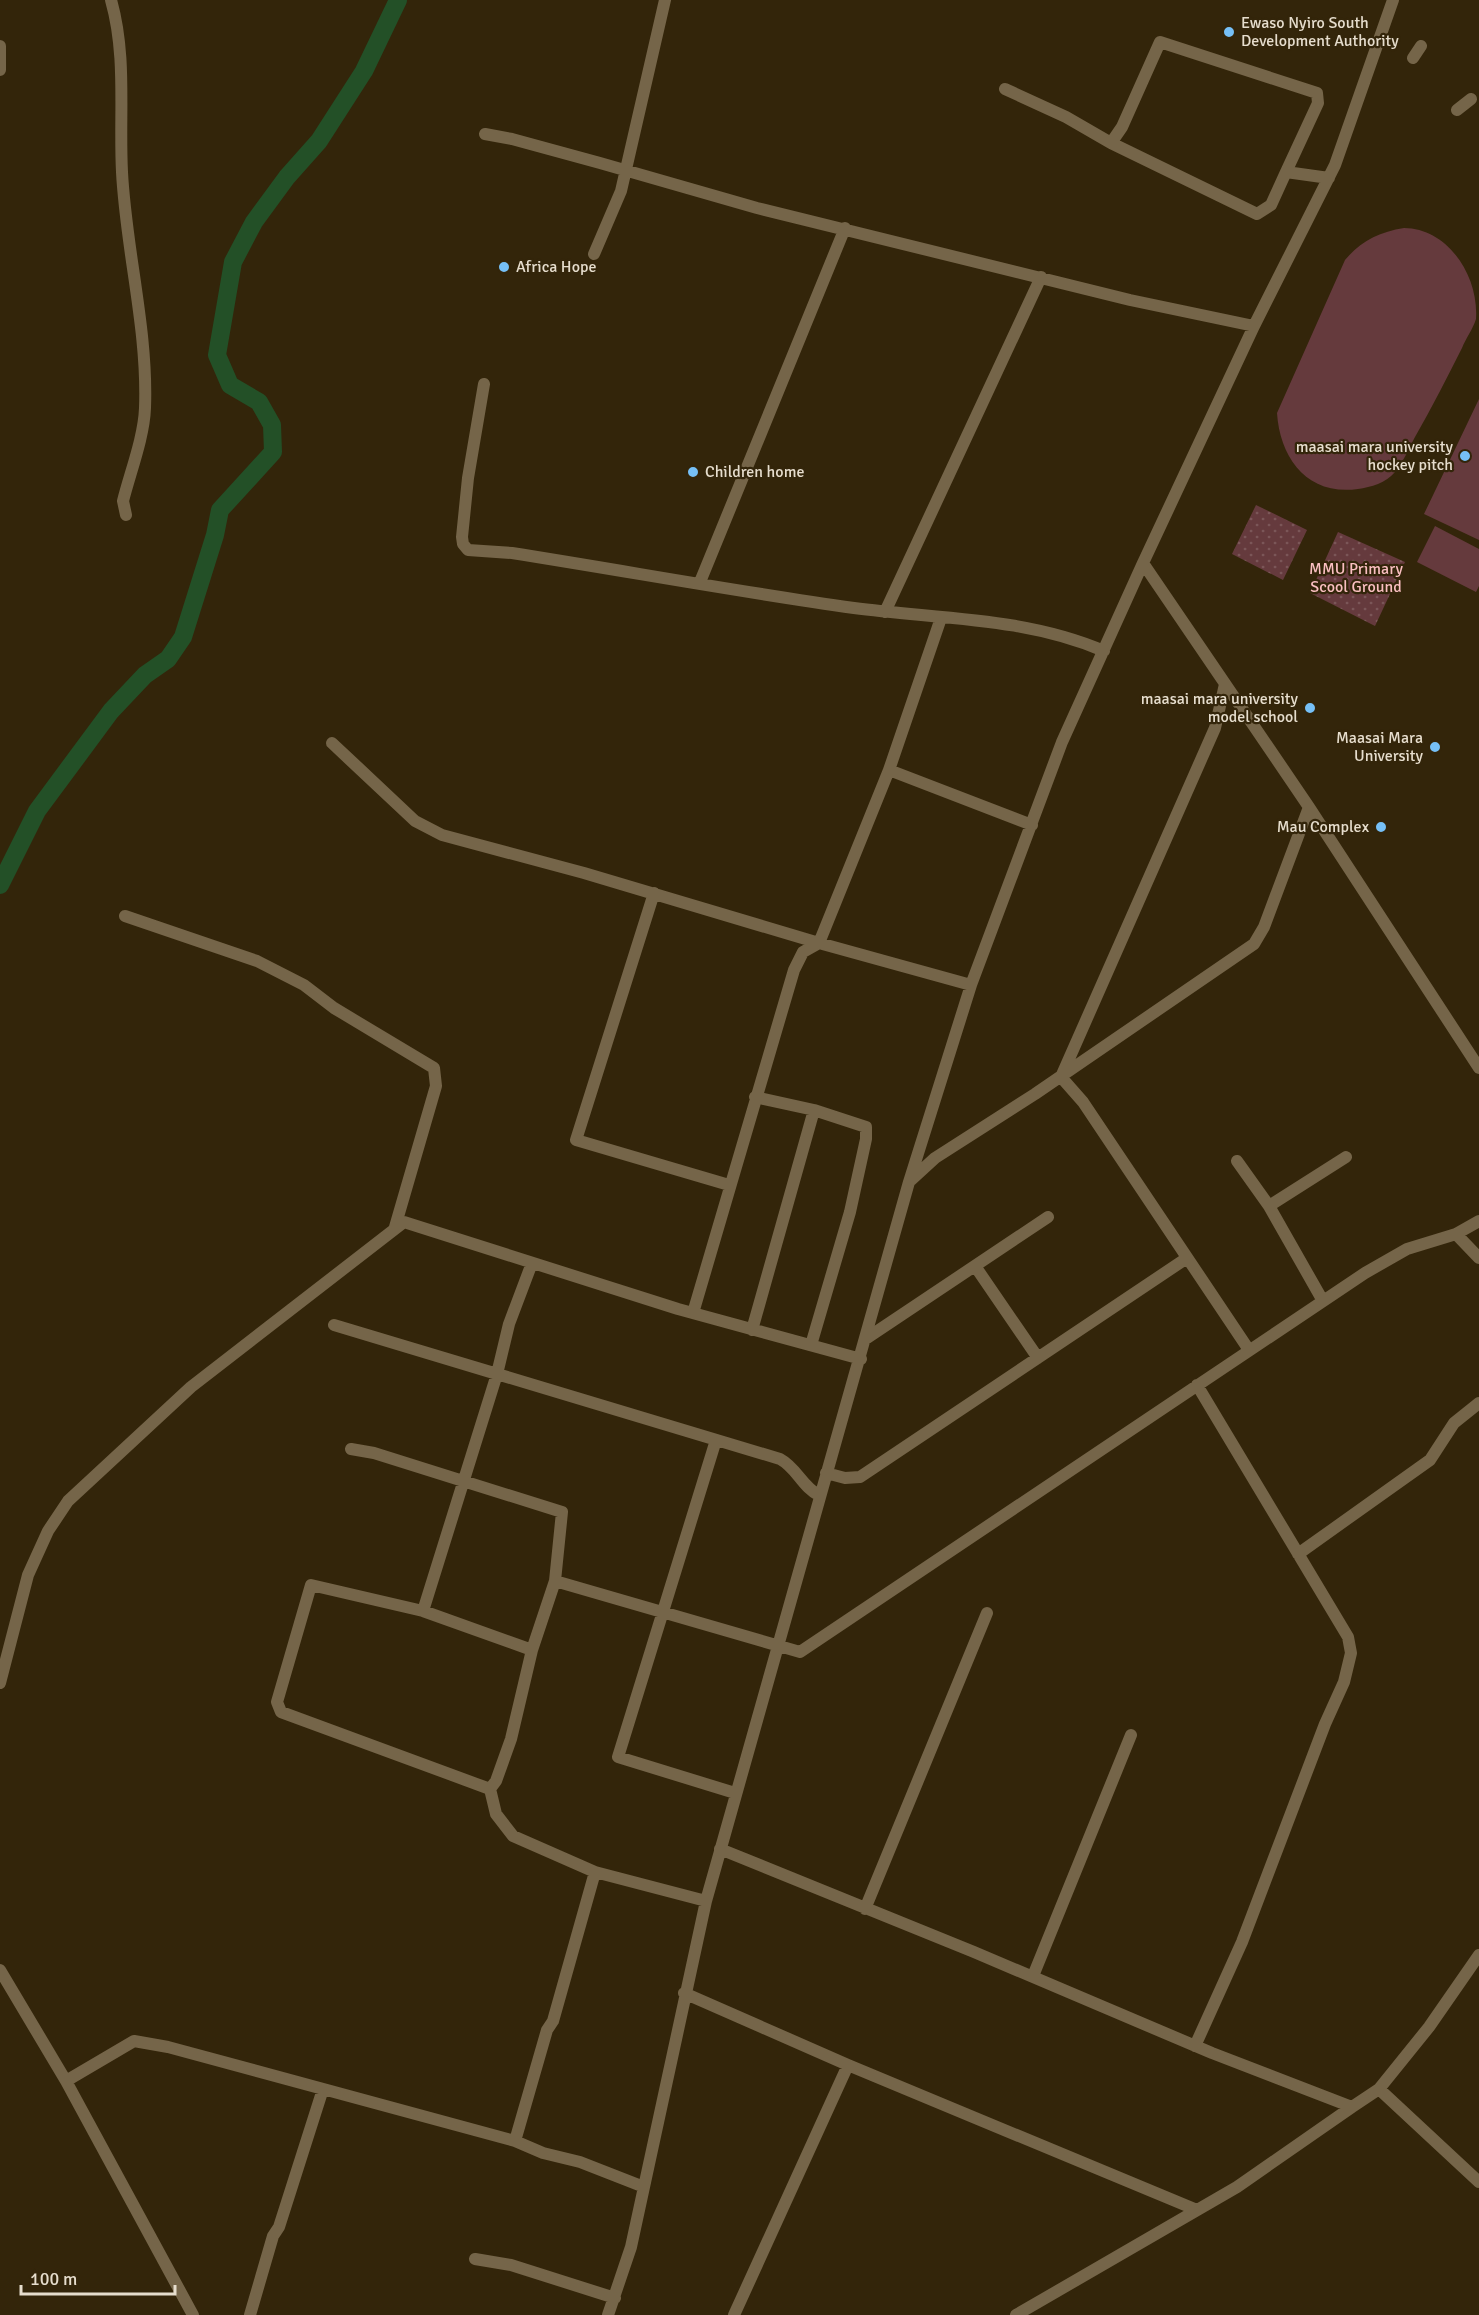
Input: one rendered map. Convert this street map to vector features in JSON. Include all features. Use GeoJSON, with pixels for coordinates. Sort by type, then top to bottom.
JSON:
{"type":"FeatureCollection","features":[{"type":"Feature","properties":{"kind":"street"},"geometry":{"type":"LineString","coordinates":[[111,0],[117,20],[121,61],[122,173],[134,287],[145,352],[145,411],[123,501],[126,515]]}},
{"type":"Feature","properties":{"kind":"street"},"geometry":{"type":"LineString","coordinates":[[594,254],[621,192],[665,0]]}},
{"type":"Feature","properties":{"kind":"street"},"geometry":{"type":"LineString","coordinates":[[608,2315],[630,2247],[684,1993],[735,1793],[867,1338],[909,1182],[971,985],[1062,742],[1254,326],[1329,178],[1393,0]]}},
{"type":"Feature","properties":{"kind":"street"},"geometry":{"type":"LineString","coordinates":[[1005,90],[1066,117],[1111,143],[1257,214],[1271,205],[1318,103],[1317,93],[1160,42],[1122,127],[1111,143]]}},
{"type":"Feature","properties":{"kind":"street"},"geometry":{"type":"LineString","coordinates":[[0,46],[0,70]]}},
{"type":"Feature","properties":{"kind":"street"},"geometry":{"type":"LineString","coordinates":[[1413,58],[1421,46]]}},
{"type":"Feature","properties":{"kind":"street"},"geometry":{"type":"LineString","coordinates":[[1457,110],[1471,99]]}},
{"type":"Feature","properties":{"kind":"street"},"geometry":{"type":"LineString","coordinates":[[485,134],[512,139],[626,170],[757,208],[1130,300],[1254,326]]}},
{"type":"Feature","properties":{"kind":"street"},"geometry":{"type":"LineString","coordinates":[[1286,172],[1329,178]]}},
{"type":"Feature","properties":{"kind":"street"},"geometry":{"type":"LineString","coordinates":[[700,582],[845,228]]}},
{"type":"Feature","properties":{"kind":"street"},"geometry":{"type":"LineString","coordinates":[[885,612],[1041,277]]}},
{"type":"Feature","properties":{"kind":"street"},"geometry":{"type":"LineString","coordinates":[[484,384],[468,478],[462,537],[465,548],[474,552],[512,553],[885,612],[1027,626],[1067,636],[1104,651]]}},
{"type":"Feature","properties":{"kind":"street"},"geometry":{"type":"LineString","coordinates":[[1143,563],[1309,807],[1479,1068]]}},
{"type":"Feature","properties":{"kind":"street"},"geometry":{"type":"LineString","coordinates":[[819,944],[889,770],[941,618]]}},
{"type":"Feature","properties":{"kind":"street"},"geometry":{"type":"LineString","coordinates":[[1061,1077],[1215,728],[1225,684]]}},
{"type":"Feature","properties":{"kind":"street"},"geometry":{"type":"LineString","coordinates":[[332,743],[401,808],[426,828],[654,893],[819,944],[971,985]]}},
{"type":"Feature","properties":{"kind":"street"},"geometry":{"type":"LineString","coordinates":[[889,770],[1032,825]]}},
{"type":"Feature","properties":{"kind":"street"},"geometry":{"type":"LineString","coordinates":[[909,1182],[935,1158],[1061,1077],[1254,944],[1264,927],[1309,807]]}},
{"type":"Feature","properties":{"kind":"street"},"geometry":{"type":"LineString","coordinates":[[654,893],[576,1140],[729,1185]]}},
{"type":"Feature","properties":{"kind":"street"},"geometry":{"type":"LineString","coordinates":[[125,916],[257,961],[304,985],[334,1008],[434,1068],[436,1086],[395,1227]]}},
{"type":"Feature","properties":{"kind":"street"},"geometry":{"type":"LineString","coordinates":[[693,1313],[755,1097],[798,958],[809,947],[819,944]]}},
{"type":"Feature","properties":{"kind":"street"},"geometry":{"type":"LineString","coordinates":[[1061,1077],[1083,1102],[1249,1350]]}},
{"type":"Feature","properties":{"kind":"street"},"geometry":{"type":"LineString","coordinates":[[755,1097],[814,1110],[866,1127],[866,1139],[850,1212],[811,1345]]}},
{"type":"Feature","properties":{"kind":"street"},"geometry":{"type":"LineString","coordinates":[[753,1330],[814,1110]]}},
{"type":"Feature","properties":{"kind":"street"},"geometry":{"type":"LineString","coordinates":[[1269,1206],[1346,1157]]}},
{"type":"Feature","properties":{"kind":"street"},"geometry":{"type":"LineString","coordinates":[[1237,1161],[1269,1206],[1323,1301]]}},
{"type":"Feature","properties":{"kind":"street"},"geometry":{"type":"LineString","coordinates":[[867,1338],[1048,1217]]}},
{"type":"Feature","properties":{"kind":"street"},"geometry":{"type":"LineString","coordinates":[[555,1581],[794,1652],[806,1649],[1323,1301],[1407,1249],[1456,1234],[1479,1221]]}},
{"type":"Feature","properties":{"kind":"street"},"geometry":{"type":"LineString","coordinates":[[0,1683],[28,1575],[48,1531],[68,1501],[191,1387],[395,1227],[410,1223],[693,1313],[861,1359]]}},
{"type":"Feature","properties":{"kind":"street"},"geometry":{"type":"LineString","coordinates":[[1456,1234],[1479,1258]]}},
{"type":"Feature","properties":{"kind":"street"},"geometry":{"type":"LineString","coordinates":[[826,1473],[844,1478],[860,1477],[1187,1258]]}},
{"type":"Feature","properties":{"kind":"street"},"geometry":{"type":"LineString","coordinates":[[423,1611],[462,1479],[497,1374],[509,1324],[532,1263]]}},
{"type":"Feature","properties":{"kind":"street"},"geometry":{"type":"LineString","coordinates":[[975,1266],[1038,1358]]}},
{"type":"Feature","properties":{"kind":"street"},"geometry":{"type":"LineString","coordinates":[[334,1325],[790,1464],[802,1482],[820,1496]]}},
{"type":"Feature","properties":{"kind":"street"},"geometry":{"type":"LineString","coordinates":[[1195,2046],[1242,1942],[1325,1724],[1344,1682],[1351,1653],[1348,1637],[1197,1385]]}},
{"type":"Feature","properties":{"kind":"street"},"geometry":{"type":"LineString","coordinates":[[1298,1554],[1430,1460],[1454,1423],[1479,1403]]}},
{"type":"Feature","properties":{"kind":"street"},"geometry":{"type":"LineString","coordinates":[[716,1440],[618,1757],[735,1793]]}},
{"type":"Feature","properties":{"kind":"street"},"geometry":{"type":"LineString","coordinates":[[351,1449],[374,1453],[462,1479],[562,1512],[555,1581],[532,1650],[511,1739],[496,1781],[490,1790],[496,1814],[513,1836],[595,1872],[706,1900]]}},
{"type":"Feature","properties":{"kind":"street"},"geometry":{"type":"LineString","coordinates":[[490,1790],[281,1712],[277,1702],[311,1585],[423,1611],[532,1650]]}},
{"type":"Feature","properties":{"kind":"street"},"geometry":{"type":"LineString","coordinates":[[865,1909],[987,1613]]}},
{"type":"Feature","properties":{"kind":"street"},"geometry":{"type":"LineString","coordinates":[[1033,1976],[1131,1735]]}},
{"type":"Feature","properties":{"kind":"street"},"geometry":{"type":"LineString","coordinates":[[720,1849],[1033,1976],[1195,2046],[1353,2107]]}},
{"type":"Feature","properties":{"kind":"street"},"geometry":{"type":"LineString","coordinates":[[515,2141],[547,2031],[553,2021],[595,1872]]}},
{"type":"Feature","properties":{"kind":"street"},"geometry":{"type":"LineString","coordinates":[[1016,2315],[1238,2187],[1379,2089],[1429,2027],[1479,1955]]}},
{"type":"Feature","properties":{"kind":"street"},"geometry":{"type":"LineString","coordinates":[[0,1970],[66,2081],[193,2315]]}},
{"type":"Feature","properties":{"kind":"street"},"geometry":{"type":"LineString","coordinates":[[684,1993],[848,2065],[1197,2210]]}},
{"type":"Feature","properties":{"kind":"street"},"geometry":{"type":"LineString","coordinates":[[66,2081],[134,2041],[168,2046],[515,2141],[543,2153],[580,2162],[644,2187]]}},
{"type":"Feature","properties":{"kind":"street"},"geometry":{"type":"LineString","coordinates":[[734,2315],[848,2065]]}},
{"type":"Feature","properties":{"kind":"street"},"geometry":{"type":"LineString","coordinates":[[250,2315],[273,2236],[279,2227],[323,2089]]}},
{"type":"Feature","properties":{"kind":"street"},"geometry":{"type":"LineString","coordinates":[[1379,2089],[1479,2181]]}},
{"type":"Feature","properties":{"kind":"street"},"geometry":{"type":"LineString","coordinates":[[475,2259],[512,2265],[615,2298]]}},
{"type":"Feature","properties":{"kind":"green space"},"geometry":{"type":"Polygon","coordinates":[[[1404,228],[1420,230],[1434,236],[1457,257],[1472,286],[1476,302],[1476,319],[1395,472],[1383,482],[1373,486],[1340,490],[1325,487],[1300,471],[1291,459],[1279,430],[1277,413],[1345,260],[1371,238],[1404,228]]]}},
{"type":"Feature","properties":{"kind":"green space","name":"maasai mara university hockey pitch"},"geometry":{"type":"Polygon","coordinates":[[[1479,399],[1479,540],[1424,514],[1479,399]]]}},
{"type":"Feature","properties":{"kind":"green space","name":"MMU Primary Scool Ground"},"geometry":{"type":"Polygon","coordinates":[[[1256,505],[1307,530],[1283,580],[1232,554],[1256,505]]]}},
{"type":"Feature","properties":{"kind":"green space"},"geometry":{"type":"Polygon","coordinates":[[[1435,526],[1479,549],[1479,586],[1476,592],[1417,562],[1435,526]]]}},
{"type":"Feature","properties":{"kind":"green space","name":"MMU Primary Scool Ground"},"geometry":{"type":"Polygon","coordinates":[[[1338,532],[1405,562],[1375,626],[1310,593],[1338,532]]]}},
{"type":"Feature","properties":{"kind":"waterway"},"geometry":{"type":"LineString","coordinates":[[0,885],[37,811],[111,711],[145,675],[168,659],[183,637],[215,535],[220,510],[273,452],[272,425],[259,402],[230,385],[217,355],[233,262],[254,222],[287,177],[319,141],[364,71],[398,0]]}},
{"type":"Feature","properties":{"kind":"place","name":"Ewaso Nyiro South Development Authority"},"geometry":{"type":"Point","coordinates":[1229,32]}},
{"type":"Feature","properties":{"kind":"place","name":"Africa Hope"},"geometry":{"type":"Point","coordinates":[504,267]}},
{"type":"Feature","properties":{"kind":"place","name":"maasai mara university hockey pitch"},"geometry":{"type":"Point","coordinates":[1465,456]}},
{"type":"Feature","properties":{"kind":"place","name":"Children home"},"geometry":{"type":"Point","coordinates":[693,472]}},
{"type":"Feature","properties":{"kind":"place","name":"maasai mara university model school"},"geometry":{"type":"Point","coordinates":[1310,708]}},
{"type":"Feature","properties":{"kind":"place","name":"Maasai Mara University"},"geometry":{"type":"Point","coordinates":[1435,747]}},
{"type":"Feature","properties":{"kind":"place","name":"Mau Complex"},"geometry":{"type":"Point","coordinates":[1381,827]}}]}
